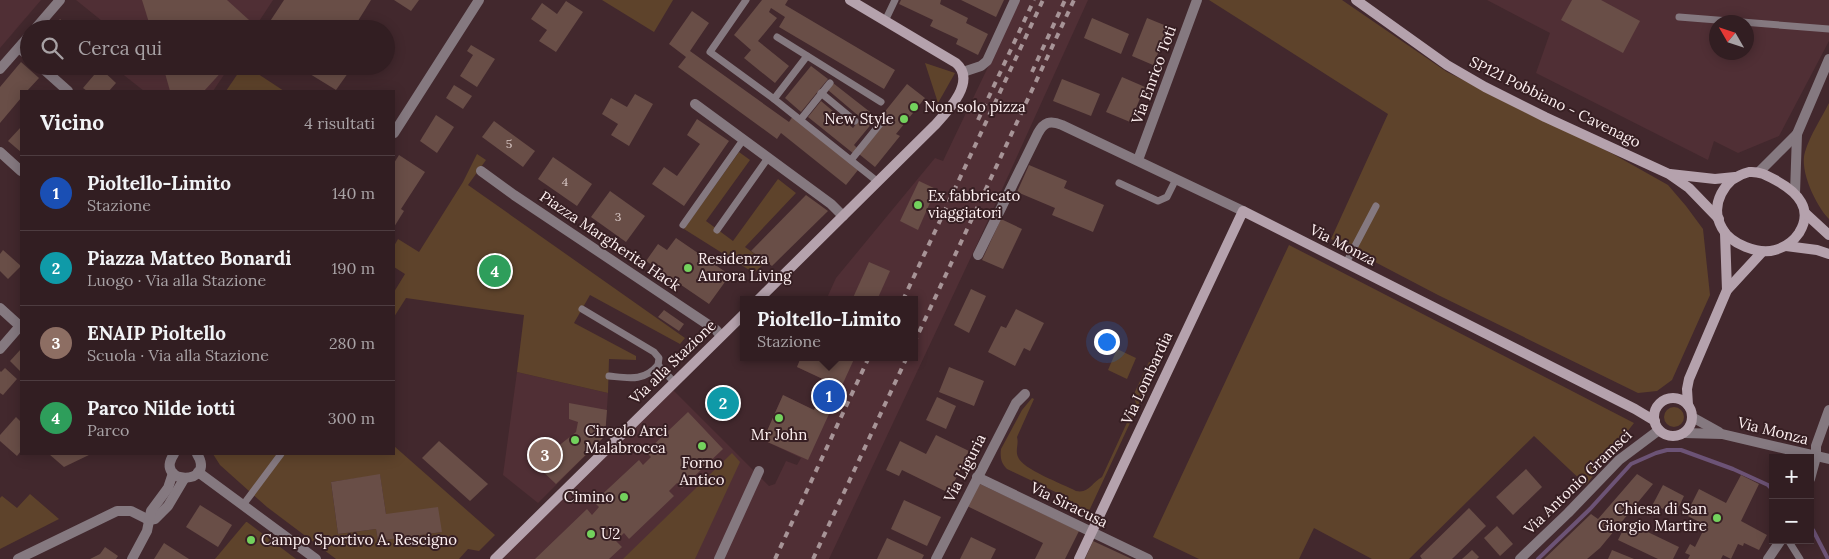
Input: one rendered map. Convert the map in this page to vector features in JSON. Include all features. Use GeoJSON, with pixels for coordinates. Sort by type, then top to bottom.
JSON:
{"type":"FeatureCollection","features":[{"type":"Feature","properties":{"kind":"street"},"geometry":{"type":"LineString","coordinates":[[43,20],[60,0]]}},
{"type":"Feature","properties":{"kind":"street"},"geometry":{"type":"LineString","coordinates":[[395,132],[480,0]]}},
{"type":"Feature","properties":{"kind":"street"},"geometry":{"type":"LineString","coordinates":[[762,296],[948,111],[962,88],[964,80],[961,67],[850,0]]}},
{"type":"Feature","properties":{"kind":"street"},"geometry":{"type":"LineString","coordinates":[[963,72],[981,66],[987,61],[1015,0]]}},
{"type":"Feature","properties":{"kind":"street","name":"Via Enrico Toti"},"geometry":{"type":"LineString","coordinates":[[1138,160],[1197,0]]}},
{"type":"Feature","properties":{"kind":"street","name":"SP121 Pobbiano - Cavenago"},"geometry":{"type":"LineString","coordinates":[[1356,0],[1442,61],[1485,87],[1669,174],[1688,188],[1719,219]]}},
{"type":"Feature","properties":{"kind":"street"},"geometry":{"type":"LineString","coordinates":[[0,69],[19,48]]}},
{"type":"Feature","properties":{"kind":"street"},"geometry":{"type":"LineString","coordinates":[[1829,59],[1797,134],[1795,193],[1805,213],[1829,235]]}},
{"type":"Feature","properties":{"kind":"street"},"geometry":{"type":"LineString","coordinates":[[50,75],[67,90]]}},
{"type":"Feature","properties":{"kind":"street"},"geometry":{"type":"LineString","coordinates":[[695,104],[831,204],[843,216]]}},
{"type":"Feature","properties":{"kind":"street","name":"Via Monza"},"geometry":{"type":"LineString","coordinates":[[978,255],[1038,133],[1045,124],[1056,122],[1243,211],[1635,409],[1657,425]]}},
{"type":"Feature","properties":{"kind":"street"},"geometry":{"type":"LineString","coordinates":[[1759,172],[1797,134]]}},
{"type":"Feature","properties":{"kind":"street"},"geometry":{"type":"LineString","coordinates":[[0,152],[20,170]]}},
{"type":"Feature","properties":{"kind":"street","name":"Piazza Margherita Hack"},"geometry":{"type":"LineString","coordinates":[[482,171],[514,195],[716,330],[721,336]]}},
{"type":"Feature","properties":{"kind":"street"},"geometry":{"type":"LineString","coordinates":[[1727,290],[1725,232],[1719,219],[1718,206],[1720,195],[1728,183],[1736,176],[1749,172],[1759,172],[1795,193]]}},
{"type":"Feature","properties":{"kind":"street","name":"SP121 Pobbiano - Cavenago"},"geometry":{"type":"LineString","coordinates":[[1669,174],[1715,179],[1736,176]]}},
{"type":"Feature","properties":{"kind":"street","name":"Via Lombardia"},"geometry":{"type":"LineString","coordinates":[[1079,559],[1243,211]]}},
{"type":"Feature","properties":{"kind":"street"},"geometry":{"type":"LineString","coordinates":[[1786,246],[1793,241],[1800,230],[1805,213]]}},
{"type":"Feature","properties":{"kind":"street"},"geometry":{"type":"LineString","coordinates":[[1725,232],[1740,244],[1762,252]]}},
{"type":"Feature","properties":{"kind":"street"},"geometry":{"type":"LineString","coordinates":[[1658,407],[1657,425],[1669,436],[1684,433],[1690,428],[1692,417],[1688,405],[1687,389],[1689,379],[1727,290],[1762,252],[1786,246],[1817,250],[1829,254]]}},
{"type":"Feature","properties":{"kind":"street"},"geometry":{"type":"LineString","coordinates":[[0,308],[20,326]]}},
{"type":"Feature","properties":{"kind":"street","name":"Via alla Stazione"},"geometry":{"type":"LineString","coordinates":[[495,559],[740,318]]}},
{"type":"Feature","properties":{"kind":"street"},"geometry":{"type":"LineString","coordinates":[[0,349],[20,328]]}},
{"type":"Feature","properties":{"kind":"street"},"geometry":{"type":"LineString","coordinates":[[1670,399],[1689,379]]}},
{"type":"Feature","properties":{"kind":"street","name":"Via Liguria"},"geometry":{"type":"LineString","coordinates":[[936,559],[1016,403],[1025,394]]}},
{"type":"Feature","properties":{"kind":"street"},"geometry":{"type":"LineString","coordinates":[[1635,409],[1658,407],[1664,401],[1670,399],[1682,400],[1688,405]]}},
{"type":"Feature","properties":{"kind":"street"},"geometry":{"type":"LineString","coordinates":[[1814,464],[1816,446],[1829,410]]}},
{"type":"Feature","properties":{"kind":"street","name":"Via Monza"},"geometry":{"type":"LineString","coordinates":[[1692,417],[1722,434]]}},
{"type":"Feature","properties":{"kind":"street","name":"Via Antonio Gramsci"},"geometry":{"type":"LineString","coordinates":[[1520,559],[1575,506],[1618,460],[1657,425]]}},
{"type":"Feature","properties":{"kind":"street","name":"Via Monza"},"geometry":{"type":"LineString","coordinates":[[1684,433],[1722,434],[1829,459]]}},
{"type":"Feature","properties":{"kind":"street"},"geometry":{"type":"LineString","coordinates":[[171,455],[170,466],[173,473],[184,479],[192,478],[198,472],[201,462],[198,455]]}},
{"type":"Feature","properties":{"kind":"street"},"geometry":{"type":"LineString","coordinates":[[719,559],[759,470]]}},
{"type":"Feature","properties":{"kind":"street"},"geometry":{"type":"LineString","coordinates":[[198,472],[316,559]]}},
{"type":"Feature","properties":{"kind":"street"},"geometry":{"type":"LineString","coordinates":[[132,559],[143,540],[151,511],[168,488],[173,473]]}},
{"type":"Feature","properties":{"kind":"street","name":"Via Siracusa"},"geometry":{"type":"LineString","coordinates":[[978,477],[1148,559]]}},
{"type":"Feature","properties":{"kind":"street"},"geometry":{"type":"LineString","coordinates":[[18,559],[117,511],[131,511],[149,520],[155,519],[163,512],[184,479]]}},
{"type":"Feature","properties":{"kind":"street"},"geometry":{"type":"LineString","coordinates":[[1768,559],[1778,544]]}},
{"type":"Feature","properties":{"kind":"lane"},"geometry":{"type":"LineString","coordinates":[[746,0],[710,52],[798,116],[878,182]]}},
{"type":"Feature","properties":{"kind":"lane"},"geometry":{"type":"LineString","coordinates":[[886,21],[895,0]]}},
{"type":"Feature","properties":{"kind":"lane"},"geometry":{"type":"LineString","coordinates":[[1679,17],[1829,29]]}},
{"type":"Feature","properties":{"kind":"lane"},"geometry":{"type":"LineString","coordinates":[[777,37],[881,102]]}},
{"type":"Feature","properties":{"kind":"lane"},"geometry":{"type":"LineString","coordinates":[[774,99],[807,56]]}},
{"type":"Feature","properties":{"kind":"lane"},"geometry":{"type":"LineString","coordinates":[[798,116],[830,83]]}},
{"type":"Feature","properties":{"kind":"lane"},"geometry":{"type":"LineString","coordinates":[[821,93],[856,121]]}},
{"type":"Feature","properties":{"kind":"lane"},"geometry":{"type":"LineString","coordinates":[[851,160],[880,124]]}},
{"type":"Feature","properties":{"kind":"lane"},"geometry":{"type":"LineString","coordinates":[[683,225],[743,140]]}},
{"type":"Feature","properties":{"kind":"lane"},"geometry":{"type":"LineString","coordinates":[[717,230],[768,158]]}},
{"type":"Feature","properties":{"kind":"lane"},"geometry":{"type":"LineString","coordinates":[[1119,184],[1158,201],[1167,197],[1176,179]]}},
{"type":"Feature","properties":{"kind":"lane"},"geometry":{"type":"LineString","coordinates":[[1346,263],[1376,206]]}},
{"type":"Feature","properties":{"kind":"lane"},"geometry":{"type":"LineString","coordinates":[[582,309],[654,352],[659,358],[658,365],[649,374],[640,378],[609,376]]}},
{"type":"Feature","properties":{"kind":"lane"},"geometry":{"type":"LineString","coordinates":[[658,365],[674,382]]}},
{"type":"Feature","properties":{"kind":"lane"},"geometry":{"type":"LineString","coordinates":[[243,505],[280,455]]}},
{"type":"Feature","properties":{"kind":"lane"},"geometry":{"type":"LineString","coordinates":[[1791,544],[1800,559]]}},
{"type":"Feature","properties":{"kind":"shaded area"},"geometry":{"type":"Polygon","coordinates":[[[0,0],[41,0],[24,20],[20,20],[20,25],[0,48],[0,0]]]}},
{"type":"Feature","properties":{"kind":"shaded area"},"geometry":{"type":"Polygon","coordinates":[[[76,0],[273,0],[260,20],[101,20],[76,0]]]}},
{"type":"Feature","properties":{"kind":"shaded area"},"geometry":{"type":"Polygon","coordinates":[[[602,0],[673,0],[654,32],[602,0]]]}},
{"type":"Feature","properties":{"kind":"shaded area"},"geometry":{"type":"Polygon","coordinates":[[[1020,0],[1088,0],[979,240],[829,559],[500,559],[672,389],[769,486],[775,484],[786,461],[797,465],[801,458],[763,440],[783,395],[814,410],[827,381],[797,367],[799,361],[918,361],[918,296],[828,296],[836,278],[935,158],[943,161],[1020,0]]]}},
{"type":"Feature","properties":{"kind":"shaded area"},"geometry":{"type":"Polygon","coordinates":[[[1209,0],[1342,0],[1447,72],[1613,154],[1668,185],[1703,229],[1710,295],[1672,380],[1657,391],[1638,393],[1438,295],[1331,239],[1388,114],[1209,0]]]}},
{"type":"Feature","properties":{"kind":"shaded area"},"geometry":{"type":"Polygon","coordinates":[[[1487,0],[1829,0],[1829,41],[1779,136],[1738,153],[1714,141],[1708,160],[1536,73],[1550,33],[1487,0]]]}},
{"type":"Feature","properties":{"kind":"shaded area"},"geometry":{"type":"Polygon","coordinates":[[[925,63],[955,73],[938,103],[925,63]]]}},
{"type":"Feature","properties":{"kind":"shaded area"},"geometry":{"type":"Polygon","coordinates":[[[124,75],[224,75],[214,90],[143,90],[124,75]]]}},
{"type":"Feature","properties":{"kind":"shaded area"},"geometry":{"type":"Polygon","coordinates":[[[237,75],[260,75],[282,90],[227,90],[237,75]]]}},
{"type":"Feature","properties":{"kind":"shaded area"},"geometry":{"type":"Polygon","coordinates":[[[1829,103],[1829,219],[1814,197],[1804,168],[1804,160],[1810,139],[1829,103]]]}},
{"type":"Feature","properties":{"kind":"shaded area"},"geometry":{"type":"Polygon","coordinates":[[[739,152],[750,160],[706,221],[733,241],[778,179],[796,193],[745,247],[766,262],[754,273],[684,229],[739,152]]]}},
{"type":"Feature","properties":{"kind":"shaded area"},"geometry":{"type":"Polygon","coordinates":[[[477,154],[486,160],[468,185],[685,338],[680,344],[590,295],[574,323],[636,356],[636,360],[609,359],[608,393],[517,372],[524,315],[406,298],[395,315],[395,290],[405,274],[395,268],[395,244],[398,239],[419,252],[463,182],[477,154]]]}},
{"type":"Feature","properties":{"kind":"shaded area"},"geometry":{"type":"Polygon","coordinates":[[[1289,245],[1634,423],[1586,485],[1534,436],[1409,559],[1372,559],[1314,528],[1299,559],[1199,559],[1153,537],[1289,245]]]}},
{"type":"Feature","properties":{"kind":"shaded area"},"geometry":{"type":"Polygon","coordinates":[[[1117,349],[1136,358],[1127,379],[1108,370],[1117,349]]]}},
{"type":"Feature","properties":{"kind":"shaded area"},"geometry":{"type":"Polygon","coordinates":[[[1149,362],[1157,365],[1089,511],[1069,502],[1066,497],[1005,467],[1001,460],[1001,449],[1022,410],[1032,398],[1034,399],[1017,437],[1017,452],[1021,462],[1076,491],[1087,489],[1102,477],[1136,403],[1133,396],[1149,362]]]}},
{"type":"Feature","properties":{"kind":"shaded area"},"geometry":{"type":"Polygon","coordinates":[[[517,372],[608,393],[605,436],[538,503],[503,475],[517,372]]]}},
{"type":"Feature","properties":{"kind":"shaded area"},"geometry":{"type":"Polygon","coordinates":[[[1674,407],[1681,410],[1684,417],[1681,424],[1674,427],[1667,424],[1664,417],[1667,410],[1674,407]]]}},
{"type":"Feature","properties":{"kind":"shaded area"},"geometry":{"type":"Polygon","coordinates":[[[395,447],[495,535],[479,551],[468,549],[459,559],[336,559],[267,507],[220,465],[214,455],[395,455],[395,447]],[[380,475],[331,482],[338,534],[376,529],[378,541],[441,532],[386,514],[380,475]]]}},
{"type":"Feature","properties":{"kind":"shaded area"},"geometry":{"type":"Polygon","coordinates":[[[732,453],[740,462],[695,559],[623,559],[732,453]]]}},
{"type":"Feature","properties":{"kind":"shaded area"},"geometry":{"type":"Polygon","coordinates":[[[30,494],[59,519],[0,549],[0,498],[2,496],[17,508],[30,494]]]}},
{"type":"Feature","properties":{"kind":"shaded area","name":"Campo Sportivo A. Rescigno"},"geometry":{"type":"Polygon","coordinates":[[[247,522],[296,559],[215,559],[247,522]]]}},
{"type":"Feature","properties":{"kind":"building"},"geometry":{"type":"Polygon","coordinates":[[[142,0],[227,0],[249,20],[148,20],[142,0]]]}},
{"type":"Feature","properties":{"kind":"building"},"geometry":{"type":"Polygon","coordinates":[[[284,0],[371,0],[359,20],[271,20],[284,0]]]}},
{"type":"Feature","properties":{"kind":"building"},"geometry":{"type":"Polygon","coordinates":[[[394,0],[419,0],[411,11],[394,0]]]}},
{"type":"Feature","properties":{"kind":"building"},"geometry":{"type":"Polygon","coordinates":[[[762,0],[788,0],[785,5],[895,70],[884,89],[779,27],[785,17],[771,8],[769,12],[777,18],[758,41],[789,66],[775,83],[744,58],[751,50],[734,35],[762,0]]]}},
{"type":"Feature","properties":{"kind":"building"},"geometry":{"type":"Polygon","coordinates":[[[901,0],[941,0],[940,4],[968,18],[966,23],[988,34],[978,55],[956,44],[958,39],[930,26],[933,20],[899,4],[901,0]]]}},
{"type":"Feature","properties":{"kind":"building"},"geometry":{"type":"Polygon","coordinates":[[[961,0],[1004,0],[996,17],[961,0]]]}},
{"type":"Feature","properties":{"kind":"building"},"geometry":{"type":"Polygon","coordinates":[[[1572,0],[1601,0],[1640,21],[1623,53],[1561,20],[1572,0]]]}},
{"type":"Feature","properties":{"kind":"building"},"geometry":{"type":"Polygon","coordinates":[[[566,1],[583,12],[556,52],[539,41],[547,30],[531,19],[542,3],[557,14],[566,1]]]}},
{"type":"Feature","properties":{"kind":"building"},"geometry":{"type":"Polygon","coordinates":[[[692,11],[709,23],[690,51],[789,122],[793,116],[858,170],[846,185],[781,133],[777,139],[678,67],[686,57],[669,44],[692,11]]]}},
{"type":"Feature","properties":{"kind":"building"},"geometry":{"type":"Polygon","coordinates":[[[1092,18],[1129,34],[1121,54],[1084,38],[1092,18]]]}},
{"type":"Feature","properties":{"kind":"building"},"geometry":{"type":"Polygon","coordinates":[[[1147,18],[1169,27],[1153,65],[1132,56],[1147,18]]]}},
{"type":"Feature","properties":{"kind":"building"},"geometry":{"type":"Polygon","coordinates":[[[471,45],[495,59],[477,87],[460,76],[473,55],[467,51],[471,45]]]}},
{"type":"Feature","properties":{"kind":"building"},"geometry":{"type":"Polygon","coordinates":[[[20,63],[20,75],[36,75],[39,78],[28,90],[20,90],[20,99],[0,123],[0,87],[20,63]]]}},
{"type":"Feature","properties":{"kind":"building"},"geometry":{"type":"Polygon","coordinates":[[[811,66],[828,79],[801,112],[785,98],[811,66]]]}},
{"type":"Feature","properties":{"kind":"building"},"geometry":{"type":"Polygon","coordinates":[[[94,75],[107,75],[116,83],[110,90],[86,90],[83,88],[94,75]]]}},
{"type":"Feature","properties":{"kind":"building"},"geometry":{"type":"Polygon","coordinates":[[[166,75],[219,75],[205,90],[170,90],[166,75]]]}},
{"type":"Feature","properties":{"kind":"building"},"geometry":{"type":"Polygon","coordinates":[[[312,75],[347,75],[336,90],[312,75]]]}},
{"type":"Feature","properties":{"kind":"building"},"geometry":{"type":"Polygon","coordinates":[[[1122,77],[1145,87],[1130,122],[1106,112],[1122,77]]]}},
{"type":"Feature","properties":{"kind":"building"},"geometry":{"type":"Polygon","coordinates":[[[1062,79],[1100,94],[1091,116],[1053,101],[1062,79]]]}},
{"type":"Feature","properties":{"kind":"building"},"geometry":{"type":"Polygon","coordinates":[[[833,83],[879,119],[907,84],[925,98],[896,134],[900,136],[875,167],[859,154],[884,124],[881,121],[877,125],[873,122],[854,145],[858,149],[854,154],[808,117],[821,101],[853,128],[861,118],[828,90],[833,83]]]}},
{"type":"Feature","properties":{"kind":"building"},"geometry":{"type":"Polygon","coordinates":[[[454,85],[472,96],[463,109],[446,98],[454,85]]]}},
{"type":"Feature","properties":{"kind":"building"},"geometry":{"type":"Polygon","coordinates":[[[635,94],[653,104],[629,146],[611,135],[618,124],[602,114],[611,98],[627,107],[635,94]]]}},
{"type":"Feature","properties":{"kind":"building"},"geometry":{"type":"Polygon","coordinates":[[[436,115],[454,127],[437,153],[420,141],[436,115]]]}},
{"type":"Feature","properties":{"kind":"building"},"geometry":{"type":"Polygon","coordinates":[[[697,119],[729,141],[684,206],[652,184],[664,167],[677,176],[700,144],[687,135],[697,119]]]}},
{"type":"Feature","properties":{"kind":"building"},"geometry":{"type":"Polygon","coordinates":[[[494,121],[535,151],[523,167],[482,137],[494,121]]]}},
{"type":"Feature","properties":{"kind":"building"},"geometry":{"type":"Polygon","coordinates":[[[20,128],[20,151],[8,141],[20,128]]]}},
{"type":"Feature","properties":{"kind":"building"},"geometry":{"type":"Polygon","coordinates":[[[399,155],[425,172],[401,209],[404,211],[395,225],[395,161],[399,155]]]}},
{"type":"Feature","properties":{"kind":"building"},"geometry":{"type":"Polygon","coordinates":[[[553,157],[592,184],[577,206],[538,179],[553,157]]]}},
{"type":"Feature","properties":{"kind":"building"},"geometry":{"type":"Polygon","coordinates":[[[1029,165],[1067,181],[1064,188],[1104,205],[1093,232],[1052,215],[1055,208],[1017,192],[1029,165]]]}},
{"type":"Feature","properties":{"kind":"building","name":"Ex fabbricato viaggiatori"},"geometry":{"type":"Polygon","coordinates":[[[919,181],[936,189],[918,230],[900,221],[919,181]]]}},
{"type":"Feature","properties":{"kind":"building"},"geometry":{"type":"Polygon","coordinates":[[[610,191],[645,216],[626,242],[591,217],[610,191]]]}},
{"type":"Feature","properties":{"kind":"building"},"geometry":{"type":"Polygon","coordinates":[[[806,195],[828,211],[772,266],[751,251],[806,195]]]}},
{"type":"Feature","properties":{"kind":"building"},"geometry":{"type":"Polygon","coordinates":[[[1001,219],[1022,229],[1003,269],[982,260],[1001,219]]]}},
{"type":"Feature","properties":{"kind":"building","name":"Residenza Aurora Living"},"geometry":{"type":"Polygon","coordinates":[[[676,238],[730,275],[709,304],[646,261],[658,244],[667,250],[676,238]]]}},
{"type":"Feature","properties":{"kind":"building"},"geometry":{"type":"Polygon","coordinates":[[[3,250],[20,265],[8,279],[0,271],[0,254],[3,250]]]}},
{"type":"Feature","properties":{"kind":"building"},"geometry":{"type":"Polygon","coordinates":[[[869,262],[890,271],[879,296],[854,296],[869,262]]]}},
{"type":"Feature","properties":{"kind":"building"},"geometry":{"type":"Polygon","coordinates":[[[971,289],[986,296],[969,333],[954,325],[971,289]]]}},
{"type":"Feature","properties":{"kind":"building"},"geometry":{"type":"Polygon","coordinates":[[[1016,309],[1044,323],[1030,351],[1024,348],[1015,366],[988,352],[1001,326],[1006,328],[1016,309]]]}},
{"type":"Feature","properties":{"kind":"building"},"geometry":{"type":"Polygon","coordinates":[[[664,310],[684,324],[679,331],[658,317],[664,310]]]}},
{"type":"Feature","properties":{"kind":"building"},"geometry":{"type":"Polygon","coordinates":[[[20,350],[20,371],[10,361],[20,350]]]}},
{"type":"Feature","properties":{"kind":"building"},"geometry":{"type":"Polygon","coordinates":[[[799,361],[853,361],[808,460],[763,440],[783,395],[814,410],[827,381],[797,367],[799,361]]]}},
{"type":"Feature","properties":{"kind":"building"},"geometry":{"type":"Polygon","coordinates":[[[949,367],[984,381],[974,406],[939,392],[949,367]]]}},
{"type":"Feature","properties":{"kind":"building"},"geometry":{"type":"Polygon","coordinates":[[[5,368],[17,379],[3,395],[0,393],[0,371],[5,368]]]}},
{"type":"Feature","properties":{"kind":"building"},"geometry":{"type":"Polygon","coordinates":[[[937,397],[956,406],[946,429],[926,420],[937,397]]]}},
{"type":"Feature","properties":{"kind":"building"},"geometry":{"type":"Polygon","coordinates":[[[569,403],[607,410],[605,436],[556,484],[537,466],[547,455],[576,432],[578,422],[569,419],[569,403]]]}},
{"type":"Feature","properties":{"kind":"building"},"geometry":{"type":"Polygon","coordinates":[[[688,412],[723,449],[682,488],[677,483],[669,491],[674,496],[629,539],[624,533],[616,541],[622,547],[609,559],[535,559],[587,509],[592,515],[599,507],[594,502],[639,460],[643,465],[651,457],[646,452],[688,412]]]}},
{"type":"Feature","properties":{"kind":"building"},"geometry":{"type":"Polygon","coordinates":[[[16,417],[20,421],[20,452],[17,456],[0,441],[0,435],[16,417]]]}},
{"type":"Feature","properties":{"kind":"building"},"geometry":{"type":"Polygon","coordinates":[[[936,435],[969,451],[949,493],[902,470],[899,476],[886,470],[900,441],[926,454],[936,435]]]}},
{"type":"Feature","properties":{"kind":"building"},"geometry":{"type":"Polygon","coordinates":[[[439,441],[488,484],[470,501],[422,458],[439,441]]]}},
{"type":"Feature","properties":{"kind":"building"},"geometry":{"type":"Polygon","coordinates":[[[50,455],[89,455],[64,467],[50,455]]]}},
{"type":"Feature","properties":{"kind":"building"},"geometry":{"type":"Polygon","coordinates":[[[1526,469],[1542,487],[1513,515],[1496,497],[1526,469]]]}},
{"type":"Feature","properties":{"kind":"building"},"geometry":{"type":"Polygon","coordinates":[[[380,474],[386,514],[438,507],[442,532],[378,541],[376,529],[338,534],[331,482],[380,474]]]}},
{"type":"Feature","properties":{"kind":"building"},"geometry":{"type":"Polygon","coordinates":[[[1637,474],[1653,484],[1600,548],[1587,559],[1544,559],[1591,514],[1598,519],[1637,474]]]}},
{"type":"Feature","properties":{"kind":"building","name":"Chiesa di San Giorgio Martire"},"geometry":{"type":"Polygon","coordinates":[[[1741,475],[1759,484],[1741,521],[1767,535],[1759,550],[1744,543],[1743,546],[1738,544],[1731,559],[1723,555],[1721,559],[1688,559],[1690,555],[1685,553],[1690,544],[1695,547],[1703,531],[1699,530],[1703,524],[1686,515],[1699,489],[1726,503],[1741,475]]]}},
{"type":"Feature","properties":{"kind":"building"},"geometry":{"type":"Polygon","coordinates":[[[978,483],[1079,531],[1065,559],[1035,559],[1043,543],[967,506],[978,483]]]}},
{"type":"Feature","properties":{"kind":"building"},"geometry":{"type":"Polygon","coordinates":[[[1663,485],[1684,496],[1675,515],[1653,504],[1663,485]]]}},
{"type":"Feature","properties":{"kind":"building"},"geometry":{"type":"Polygon","coordinates":[[[904,500],[941,517],[927,546],[891,529],[904,500]]]}},
{"type":"Feature","properties":{"kind":"building"},"geometry":{"type":"Polygon","coordinates":[[[200,505],[232,525],[218,547],[186,527],[200,505]]]}},
{"type":"Feature","properties":{"kind":"building"},"geometry":{"type":"Polygon","coordinates":[[[1469,508],[1486,526],[1452,559],[1422,559],[1420,556],[1469,508]]]}},
{"type":"Feature","properties":{"kind":"building"},"geometry":{"type":"Polygon","coordinates":[[[1627,522],[1679,547],[1673,559],[1658,559],[1618,540],[1627,522]]]}},
{"type":"Feature","properties":{"kind":"building"},"geometry":{"type":"Polygon","coordinates":[[[1497,526],[1513,544],[1500,556],[1484,538],[1497,526]]]}},
{"type":"Feature","properties":{"kind":"building"},"geometry":{"type":"Polygon","coordinates":[[[971,537],[996,549],[991,559],[960,559],[971,537]]]}},
{"type":"Feature","properties":{"kind":"building"},"geometry":{"type":"Polygon","coordinates":[[[887,538],[924,555],[922,559],[877,559],[887,538]]]}},
{"type":"Feature","properties":{"kind":"building"},"geometry":{"type":"Polygon","coordinates":[[[1093,541],[1132,559],[1085,559],[1093,541]]]}},
{"type":"Feature","properties":{"kind":"building"},"geometry":{"type":"Polygon","coordinates":[[[164,543],[189,559],[154,559],[164,543]]]}},
{"type":"Feature","properties":{"kind":"building"},"geometry":{"type":"Polygon","coordinates":[[[105,547],[118,556],[116,559],[90,559],[100,554],[105,547]]]}},
{"type":"Feature","properties":{"kind":"building"},"geometry":{"type":"Polygon","coordinates":[[[1472,550],[1479,557],[1477,559],[1462,559],[1472,550]]]}},
{"type":"Feature","properties":{"kind":"building"},"geometry":{"type":"Polygon","coordinates":[[[1612,550],[1634,559],[1608,559],[1612,550]]]}},
{"type":"Feature","properties":{"kind":"waterway"},"geometry":{"type":"LineString","coordinates":[[1538,559],[1590,509],[1631,464],[1656,453],[1667,450],[1681,450],[1733,469],[1769,486]]}},
{"type":"Feature","properties":{"kind":"waterway"},"geometry":{"type":"LineString","coordinates":[[1814,532],[1828,559]]}},
{"type":"Feature","properties":{"kind":"railway"},"geometry":{"type":"LineString","coordinates":[[978,120],[1034,0]]}},
{"type":"Feature","properties":{"kind":"railway"},"geometry":{"type":"LineString","coordinates":[[905,296],[1043,0]]}},
{"type":"Feature","properties":{"kind":"railway"},"geometry":{"type":"LineString","coordinates":[[1032,72],[1065,0]]}},
{"type":"Feature","properties":{"kind":"railway"},"geometry":{"type":"LineString","coordinates":[[918,334],[1074,0]]}},
{"type":"Feature","properties":{"kind":"railway"},"geometry":{"type":"LineString","coordinates":[[775,559],[867,361]]}},
{"type":"Feature","properties":{"kind":"railway"},"geometry":{"type":"LineString","coordinates":[[813,559],[905,361]]}},
{"type":"Feature","properties":{"kind":"place","name":"Non solo pizza"},"geometry":{"type":"Point","coordinates":[914,107]}},
{"type":"Feature","properties":{"kind":"place","name":"New Style"},"geometry":{"type":"Point","coordinates":[904,119]}},
{"type":"Feature","properties":{"kind":"place","name":"Ex fabbricato viaggiatori"},"geometry":{"type":"Point","coordinates":[918,205]}},
{"type":"Feature","properties":{"kind":"place","name":"Residenza Aurora Living"},"geometry":{"type":"Point","coordinates":[688,268]}},
{"type":"Feature","properties":{"kind":"place","name":"Parco Nilde iotti"},"geometry":{"type":"Point","coordinates":[495,271]}},
{"type":"Feature","properties":{"kind":"place","name":"Pioltello-Limito"},"geometry":{"type":"Point","coordinates":[829,396]}},
{"type":"Feature","properties":{"kind":"place","name":"Piazza Matteo Bonardi"},"geometry":{"type":"Point","coordinates":[723,403]}},
{"type":"Feature","properties":{"kind":"place","name":"Mr John"},"geometry":{"type":"Point","coordinates":[779,418]}},
{"type":"Feature","properties":{"kind":"place","name":"Circolo Arci Malabrocca"},"geometry":{"type":"Point","coordinates":[575,440]}},
{"type":"Feature","properties":{"kind":"place","name":"Forno Antico"},"geometry":{"type":"Point","coordinates":[702,446]}},
{"type":"Feature","properties":{"kind":"place","name":"ENAIP Pioltello"},"geometry":{"type":"Point","coordinates":[545,455]}},
{"type":"Feature","properties":{"kind":"place","name":"Cimino"},"geometry":{"type":"Point","coordinates":[624,497]}},
{"type":"Feature","properties":{"kind":"place","name":"Chiesa di San Giorgio Martire"},"geometry":{"type":"Point","coordinates":[1717,518]}},
{"type":"Feature","properties":{"kind":"place","name":"U2"},"geometry":{"type":"Point","coordinates":[591,534]}},
{"type":"Feature","properties":{"kind":"place","name":"Campo Sportivo A. Rescigno"},"geometry":{"type":"Point","coordinates":[251,540]}}]}
